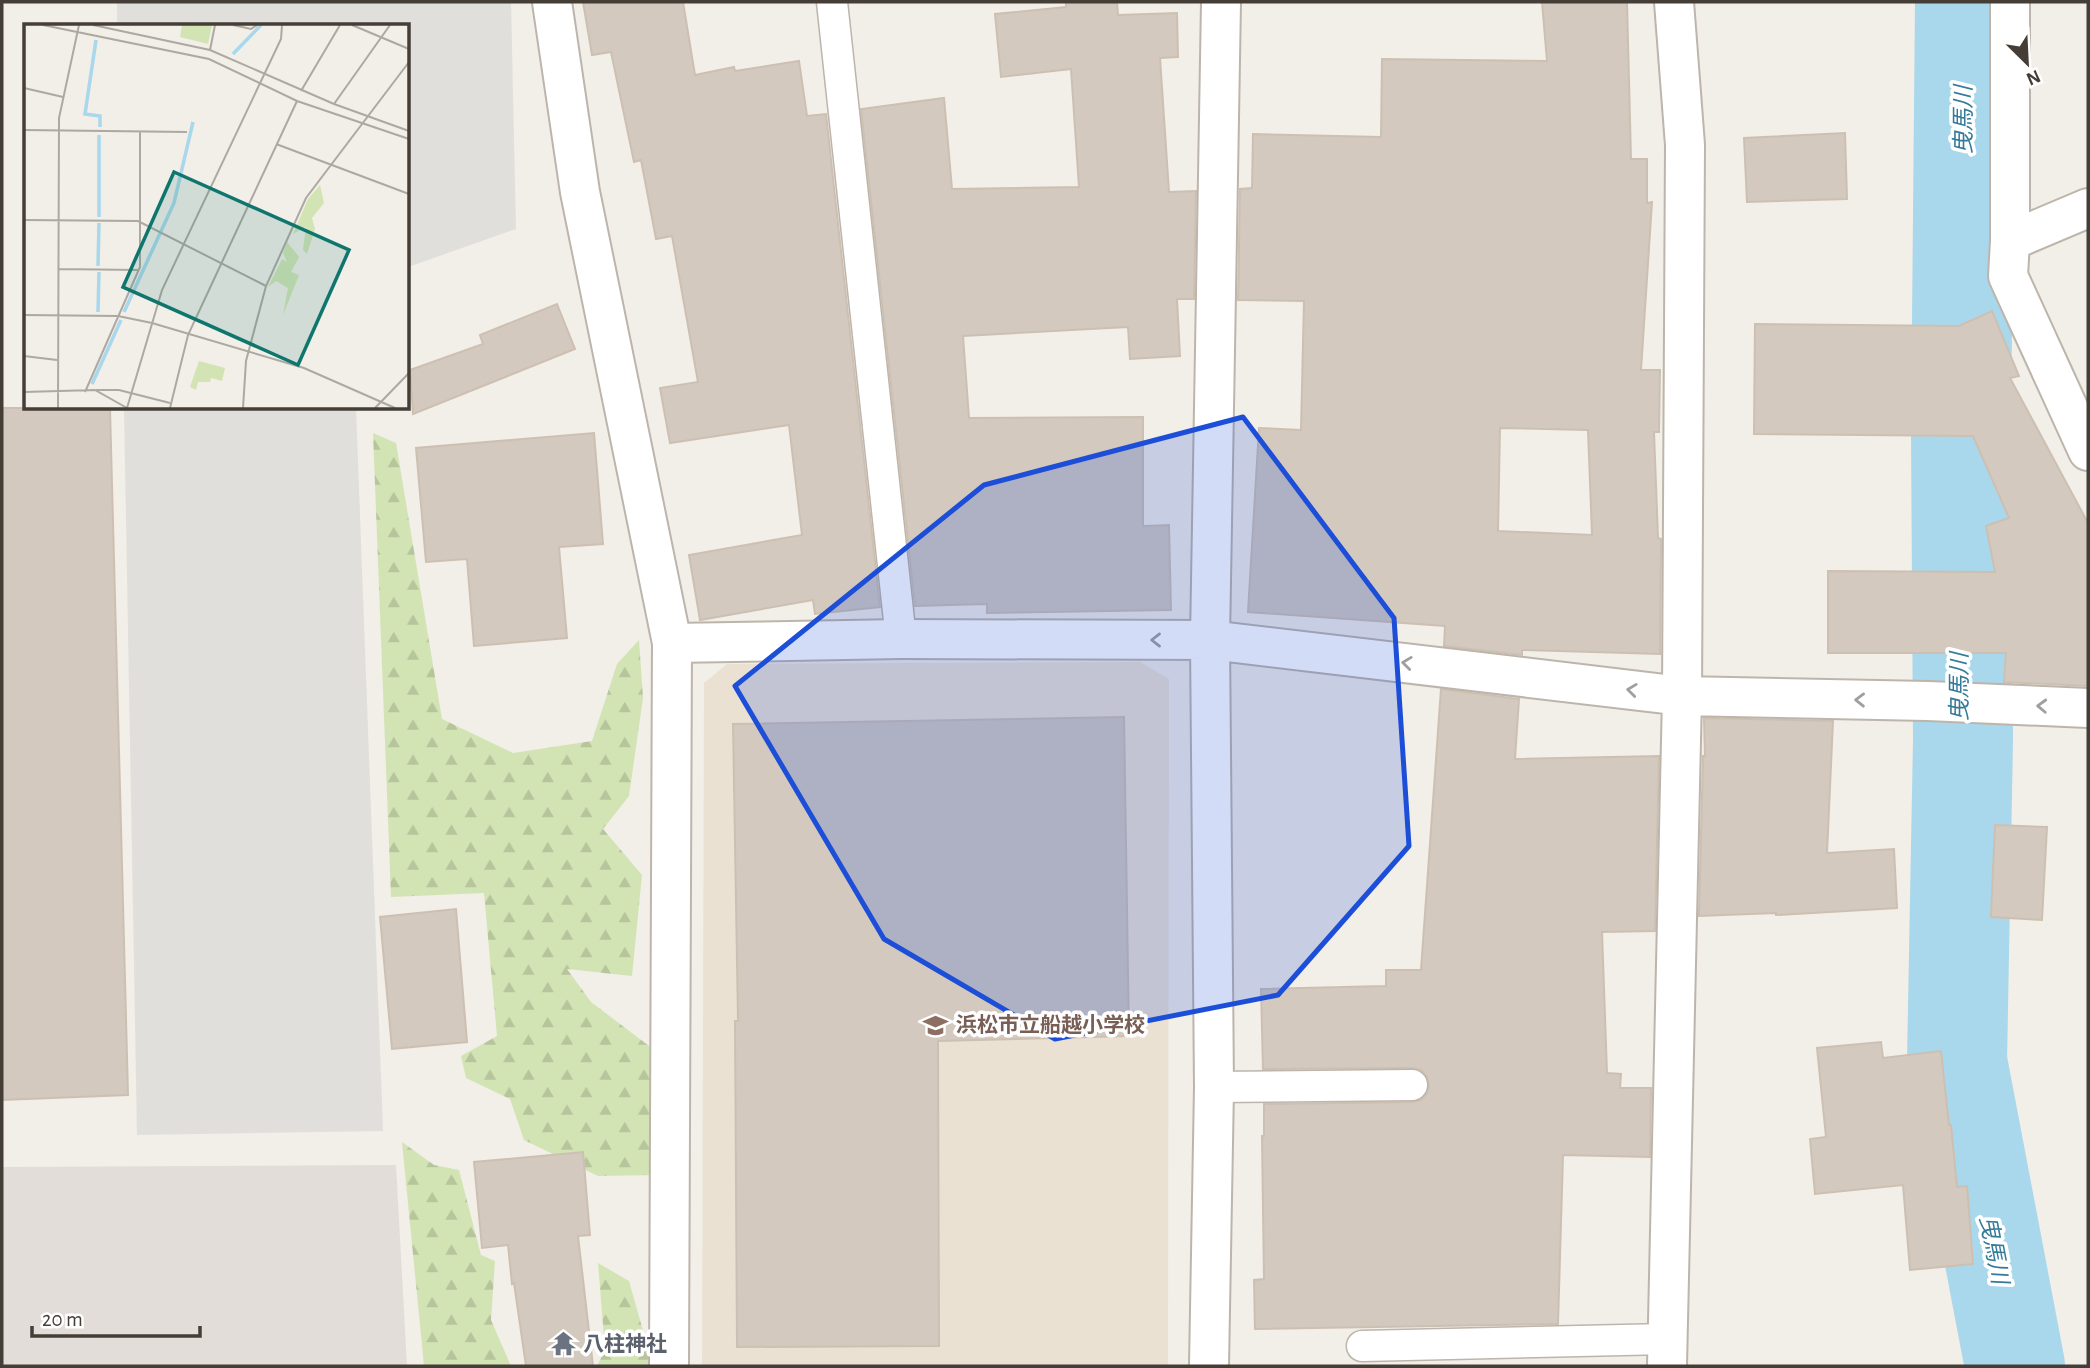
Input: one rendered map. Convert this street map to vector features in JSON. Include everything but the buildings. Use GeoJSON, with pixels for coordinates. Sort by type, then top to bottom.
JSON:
{"type":"FeatureCollection","features":[{"type":"Feature","properties":{"kind":"street"},"geometry":{"type":"LineString","coordinates":[[552,2],[580,192],[672,643],[668,1366]]}},
{"type":"Feature","properties":{"kind":"street"},"geometry":{"type":"LineString","coordinates":[[1209,1366],[1214,1087],[1210,640],[1221,2]]}},
{"type":"Feature","properties":{"kind":"street"},"geometry":{"type":"LineString","coordinates":[[1667,1353],[1682,696],[1685,145],[1674,2]]}},
{"type":"Feature","properties":{"kind":"street"},"geometry":{"type":"LineString","coordinates":[[2010,2],[2008,276],[2088,451]]}},
{"type":"Feature","properties":{"kind":"street"},"geometry":{"type":"LineString","coordinates":[[2010,241],[2088,208]]}},
{"type":"Feature","properties":{"kind":"street"},"geometry":{"type":"LineString","coordinates":[[672,643],[901,639],[1210,640],[1682,696],[1928,701],[2088,708]]}},
{"type":"Feature","properties":{"kind":"lane"},"geometry":{"type":"LineString","coordinates":[[832,2],[901,639]]}},
{"type":"Feature","properties":{"kind":"lane"},"geometry":{"type":"LineString","coordinates":[[1214,1087],[1412,1085]]}},
{"type":"Feature","properties":{"kind":"lane"},"geometry":{"type":"LineString","coordinates":[[1362,1346],[1667,1353]]}},
{"type":"Feature","properties":{"kind":"highlighted area"},"geometry":{"type":"Polygon","coordinates":[[[1243,417],[1394,618],[1409,846],[1278,995],[1055,1039],[884,939],[735,686],[984,485],[1243,417]]]}},
{"type":"Feature","properties":{"kind":"shaded area"},"geometry":{"type":"Polygon","coordinates":[[[117,2],[511,2],[516,229],[410,266],[410,24],[117,24],[117,2]]]}},
{"type":"Feature","properties":{"kind":"shaded area"},"geometry":{"type":"Polygon","coordinates":[[[124,410],[356,410],[383,1131],[137,1135],[124,410]]]}},
{"type":"Feature","properties":{"kind":"shaded area","name":"浜松市立船越小学校"},"geometry":{"type":"Polygon","coordinates":[[[1140,662],[1169,679],[1168,1366],[702,1366],[704,683],[727,664],[1140,662]]]}},
{"type":"Feature","properties":{"kind":"shaded area"},"geometry":{"type":"Polygon","coordinates":[[[396,1165],[407,1366],[2,1366],[2,1167],[396,1165]]]}},
{"type":"Feature","properties":{"kind":"green space"},"geometry":{"type":"Polygon","coordinates":[[[373,433],[396,443],[442,719],[513,753],[592,741],[617,664],[639,640],[643,698],[629,796],[603,829],[642,875],[632,976],[567,969],[591,1002],[653,1049],[655,1175],[598,1176],[524,1140],[510,1099],[466,1078],[461,1056],[497,1036],[484,893],[391,897],[373,433]]]}},
{"type":"Feature","properties":{"kind":"green space"},"geometry":{"type":"Polygon","coordinates":[[[402,1142],[434,1165],[459,1170],[481,1255],[495,1261],[491,1320],[511,1366],[424,1366],[402,1142]]]}},
{"type":"Feature","properties":{"kind":"green space"},"geometry":{"type":"Polygon","coordinates":[[[598,1263],[629,1281],[653,1366],[597,1366],[605,1350],[598,1263]]]}},
{"type":"Feature","properties":{"kind":"waterway","name":"曳馬川"},"geometry":{"type":"LineString","coordinates":[[1965,2],[1961,431],[1963,740],[1957,1061],[2015,1366]]}},
{"type":"Feature","properties":{"kind":"place","name":"浜松市立船越小学校"},"geometry":{"type":"Point","coordinates":[936,1025]}},
{"type":"Feature","properties":{"kind":"place","name":"八柱神社"},"geometry":{"type":"Point","coordinates":[563,1344]}}]}
